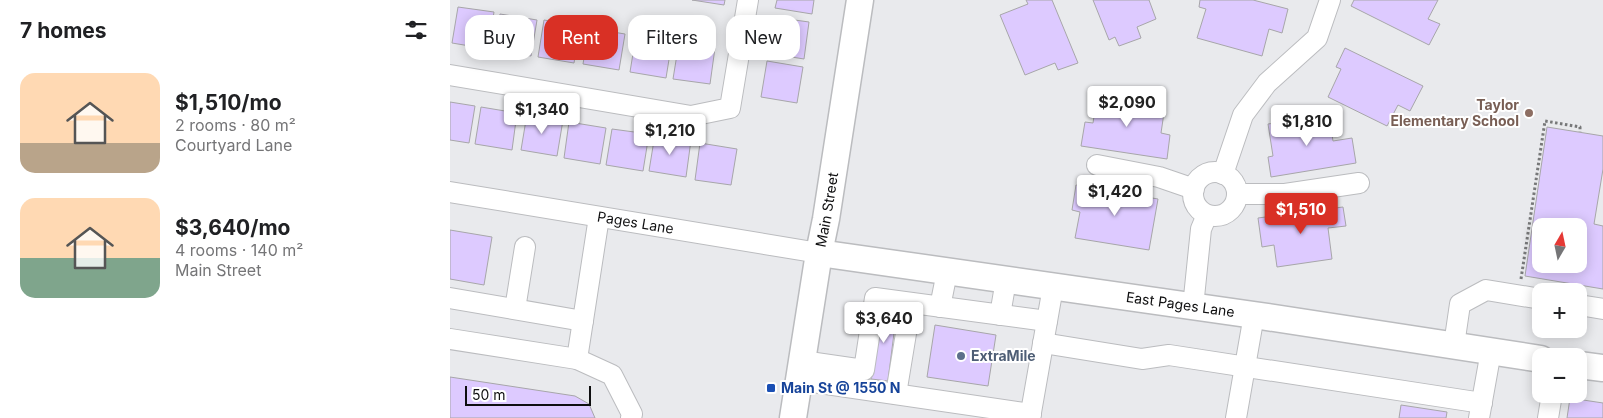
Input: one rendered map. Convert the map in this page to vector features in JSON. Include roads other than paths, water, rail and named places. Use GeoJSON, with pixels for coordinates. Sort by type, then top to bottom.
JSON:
{"type":"FeatureCollection","features":[{"type":"Feature","properties":{"kind":"main road","name":"Main Street"},"geometry":{"type":"LineString","coordinates":[[793,418],[860,0]]}},
{"type":"Feature","properties":{"kind":"main road","name":"East Pages Lane"},"geometry":{"type":"LineString","coordinates":[[819,253],[1254,315],[1532,358]]}},
{"type":"Feature","properties":{"kind":"main road"},"geometry":{"type":"LineString","coordinates":[[1587,365],[1603,368]]}},
{"type":"Feature","properties":{"kind":"street"},"geometry":{"type":"LineString","coordinates":[[450,75],[691,116],[730,108],[748,0]]}},
{"type":"Feature","properties":{"kind":"street"},"geometry":{"type":"LineString","coordinates":[[1223,174],[1243,115],[1267,83],[1317,38],[1326,1]]}},
{"type":"Feature","properties":{"kind":"street"},"geometry":{"type":"LineString","coordinates":[[1097,165],[1159,177],[1194,189]]}},
{"type":"Feature","properties":{"kind":"street"},"geometry":{"type":"LineString","coordinates":[[1215,172],[1223,174],[1234,183],[1237,194],[1235,204],[1222,215],[1207,214],[1196,206],[1194,189],[1198,180],[1204,175],[1215,172]]}},
{"type":"Feature","properties":{"kind":"street"},"geometry":{"type":"LineString","coordinates":[[1237,194],[1285,194],[1359,183]]}},
{"type":"Feature","properties":{"kind":"street","name":"Pages Lane"},"geometry":{"type":"LineString","coordinates":[[450,192],[819,253]]}},
{"type":"Feature","properties":{"kind":"street"},"geometry":{"type":"LineString","coordinates":[[1193,307],[1202,229],[1207,214]]}},
{"type":"Feature","properties":{"kind":"street"},"geometry":{"type":"LineString","coordinates":[[577,359],[599,217]]}},
{"type":"Feature","properties":{"kind":"street"},"geometry":{"type":"LineString","coordinates":[[515,309],[525,247]]}},
{"type":"Feature","properties":{"kind":"street"},"geometry":{"type":"LineString","coordinates":[[940,307],[947,272]]}},
{"type":"Feature","properties":{"kind":"street"},"geometry":{"type":"LineString","coordinates":[[1000,315],[1006,280]]}},
{"type":"Feature","properties":{"kind":"street"},"geometry":{"type":"LineString","coordinates":[[800,370],[896,394],[1031,416],[1053,287]]}},
{"type":"Feature","properties":{"kind":"street"},"geometry":{"type":"LineString","coordinates":[[1454,346],[1460,304],[1486,290],[1532,298]]}},
{"type":"Feature","properties":{"kind":"street"},"geometry":{"type":"LineString","coordinates":[[450,298],[583,321]]}},
{"type":"Feature","properties":{"kind":"street"},"geometry":{"type":"LineString","coordinates":[[800,370],[864,370],[875,298],[1047,321]]}},
{"type":"Feature","properties":{"kind":"street"},"geometry":{"type":"LineString","coordinates":[[896,394],[912,304]]}},
{"type":"Feature","properties":{"kind":"street"},"geometry":{"type":"LineString","coordinates":[[1587,306],[1603,309]]}},
{"type":"Feature","properties":{"kind":"street"},"geometry":{"type":"LineString","coordinates":[[1236,418],[1254,315]]}},
{"type":"Feature","properties":{"kind":"street"},"geometry":{"type":"LineString","coordinates":[[450,339],[577,359],[612,375],[632,414],[632,418]]}},
{"type":"Feature","properties":{"kind":"street"},"geometry":{"type":"LineString","coordinates":[[1043,343],[1142,359],[1169,355],[1245,367],[1480,411],[1491,351]]}},
{"type":"Feature","properties":{"kind":"street"},"geometry":{"type":"LineString","coordinates":[[1548,418],[1550,403]]}},
{"type":"Feature","properties":{"kind":"place","name":"Taylor Elementary School"},"geometry":{"type":"Point","coordinates":[1529,113]}},
{"type":"Feature","properties":{"kind":"place","name":"ExtraMile"},"geometry":{"type":"Point","coordinates":[961,356]}},
{"type":"Feature","properties":{"kind":"place","name":"Main St @ 1550 N"},"geometry":{"type":"Point","coordinates":[771,388]}}]}
